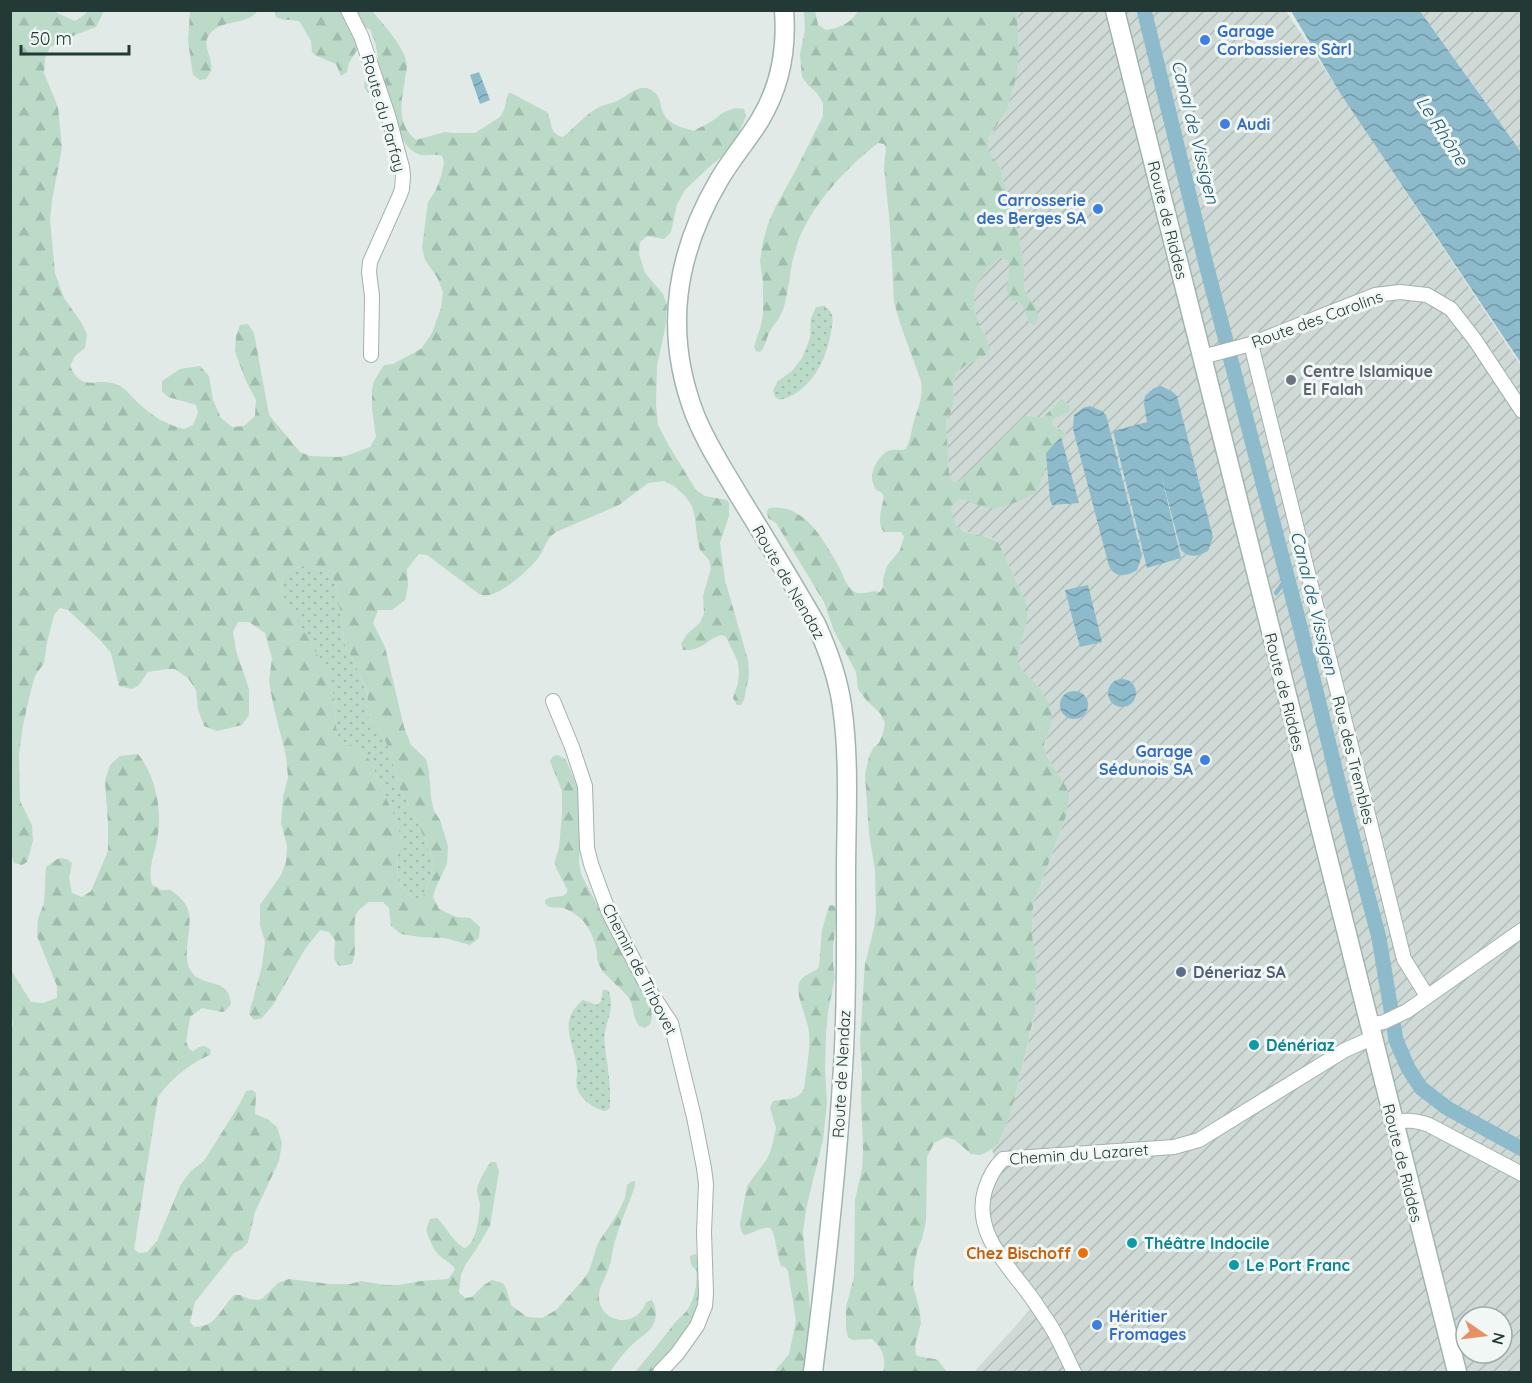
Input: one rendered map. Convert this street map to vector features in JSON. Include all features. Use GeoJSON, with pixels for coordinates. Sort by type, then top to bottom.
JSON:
{"type":"FeatureCollection","features":[{"type":"Feature","properties":{"kind":"main road","name":"Route de Nendaz"},"geometry":{"type":"LineString","coordinates":[[784,10],[786,31],[781,68],[770,101],[760,120],[720,178],[698,220],[682,266],[677,311],[680,360],[695,416],[718,460],[816,624],[826,646],[842,705],[847,788],[843,1062],[833,1190],[813,1372]]}},
{"type":"Feature","properties":{"kind":"main road","name":"Route de Riddes"},"geometry":{"type":"LineString","coordinates":[[1114,10],[1375,1028],[1393,1122],[1457,1372]]}},
{"type":"Feature","properties":{"kind":"street","name":"Route du Parfay"},"geometry":{"type":"LineString","coordinates":[[348,10],[361,36],[388,115],[403,177],[399,197],[370,262],[371,355]]}},
{"type":"Feature","properties":{"kind":"street","name":"Route des Carolins"},"geometry":{"type":"LineString","coordinates":[[1202,357],[1251,344],[1375,295],[1400,292],[1427,295],[1451,309],[1475,340],[1521,411]]}},
{"type":"Feature","properties":{"kind":"street","name":"Rue des Trembles"},"geometry":{"type":"LineString","coordinates":[[1251,344],[1404,959],[1427,996]]}},
{"type":"Feature","properties":{"kind":"street","name":"Chemin de Tirbovet"},"geometry":{"type":"LineString","coordinates":[[553,701],[585,786],[587,848],[591,864],[615,924],[651,993],[670,1023],[677,1044],[704,1168],[706,1184],[705,1306],[697,1326],[677,1354],[660,1372]]}},
{"type":"Feature","properties":{"kind":"street","name":"Chemin du Lazaret"},"geometry":{"type":"LineString","coordinates":[[1074,1372],[1048,1322],[998,1255],[986,1231],[983,1199],[994,1168],[1003,1159],[1174,1147],[1199,1140],[1345,1050],[1375,1028],[1407,1011],[1521,930]]}},
{"type":"Feature","properties":{"kind":"street"},"geometry":{"type":"LineString","coordinates":[[1393,1122],[1407,1120],[1429,1125],[1521,1174]]}},
{"type":"Feature","properties":{"kind":"shaded area"},"geometry":{"type":"Polygon","coordinates":[[[1017,11],[1286,11],[1521,366],[1521,1372],[974,1372],[1030,1310],[985,1239],[982,1183],[994,1158],[992,1149],[1000,1140],[1007,1123],[1032,1027],[1035,1012],[1037,964],[1032,935],[1033,905],[1066,816],[1067,788],[1047,757],[1044,746],[1049,732],[1039,687],[1023,671],[1018,662],[1028,607],[998,542],[958,528],[952,520],[951,507],[959,499],[967,499],[985,507],[1044,473],[1062,430],[1052,425],[1052,421],[1068,413],[1057,402],[1039,418],[1027,415],[978,465],[958,482],[952,482],[949,473],[946,421],[954,400],[953,387],[956,373],[986,355],[988,341],[977,320],[973,299],[976,285],[987,268],[1000,257],[1009,261],[1010,276],[1006,289],[1025,307],[1028,321],[1035,307],[1024,288],[1024,267],[1019,236],[1000,167],[989,152],[988,139],[994,131],[1019,52],[1017,11]]]}},
{"type":"Feature","properties":{"kind":"shaded area"},"geometry":{"type":"Polygon","coordinates":[[[1420,11],[1521,11],[1521,152],[1428,22],[1420,11]]]}},
{"type":"Feature","properties":{"kind":"green space"},"geometry":{"type":"Polygon","coordinates":[[[11,11],[56,11],[75,21],[88,11],[102,11],[103,13],[96,27],[50,47],[45,59],[44,73],[58,107],[62,148],[50,220],[55,273],[64,298],[87,334],[85,348],[75,356],[70,366],[75,375],[86,382],[118,385],[153,415],[184,429],[193,425],[198,413],[196,405],[168,397],[162,391],[162,381],[180,369],[200,366],[209,376],[213,400],[221,418],[232,427],[244,426],[255,416],[256,400],[235,352],[236,336],[240,325],[248,324],[254,333],[269,415],[300,452],[310,456],[346,456],[370,447],[376,437],[372,409],[374,381],[384,365],[393,364],[421,349],[432,333],[441,308],[443,292],[437,277],[425,260],[422,248],[428,202],[436,190],[444,162],[442,156],[421,155],[412,150],[402,139],[389,104],[378,100],[366,90],[365,80],[378,57],[370,29],[361,29],[357,50],[349,63],[347,72],[341,76],[336,64],[312,52],[311,41],[300,22],[276,17],[274,11],[372,11],[393,37],[406,59],[402,112],[405,127],[416,140],[445,132],[475,133],[500,117],[508,94],[511,93],[547,112],[553,131],[563,137],[594,110],[617,101],[639,88],[649,89],[657,95],[668,120],[694,131],[726,111],[744,109],[746,116],[727,152],[685,190],[677,204],[671,232],[664,239],[647,236],[640,242],[639,254],[645,273],[663,294],[667,305],[665,329],[657,365],[658,425],[696,490],[705,496],[727,500],[729,503],[729,516],[720,543],[725,580],[748,660],[749,675],[741,705],[737,705],[733,698],[738,683],[738,662],[726,637],[722,635],[696,649],[683,650],[681,644],[687,634],[700,623],[704,613],[703,596],[711,568],[709,560],[700,550],[692,506],[685,496],[664,481],[648,483],[619,505],[556,532],[531,566],[509,585],[495,593],[479,594],[427,555],[419,554],[407,569],[408,586],[405,600],[392,610],[378,610],[373,623],[385,647],[404,727],[411,745],[426,759],[434,811],[440,820],[448,846],[447,864],[433,897],[439,909],[456,917],[470,918],[480,927],[479,938],[470,945],[445,938],[401,934],[391,926],[389,908],[383,902],[369,902],[358,911],[356,916],[355,951],[352,964],[339,966],[334,959],[335,940],[329,932],[320,930],[305,949],[273,1005],[262,1018],[254,1020],[249,1014],[262,966],[265,942],[260,925],[260,905],[281,875],[286,862],[287,846],[281,823],[283,797],[288,777],[286,756],[269,681],[272,658],[265,633],[249,622],[238,622],[233,632],[236,651],[249,689],[249,715],[242,725],[217,731],[204,726],[198,709],[196,690],[188,678],[175,669],[148,672],[138,686],[132,689],[119,686],[111,653],[68,610],[60,608],[54,615],[44,663],[35,676],[23,725],[19,754],[20,801],[32,825],[33,841],[27,862],[22,865],[14,863],[11,853],[11,11]],[[302,566],[287,573],[281,585],[284,597],[328,673],[334,696],[339,739],[352,745],[370,760],[398,825],[401,840],[397,856],[398,875],[404,890],[413,898],[419,899],[424,894],[431,877],[433,860],[414,814],[400,789],[389,749],[380,730],[369,718],[366,710],[368,696],[344,643],[333,579],[317,569],[302,566]]]}},
{"type":"Feature","properties":{"kind":"green space"},"geometry":{"type":"Polygon","coordinates":[[[190,11],[258,11],[247,19],[220,26],[209,35],[206,44],[211,71],[206,79],[200,80],[193,75],[188,41],[190,11]]]}},
{"type":"Feature","properties":{"kind":"green space"},"geometry":{"type":"Polygon","coordinates":[[[804,11],[815,11],[818,25],[826,30],[845,24],[858,11],[1017,11],[1019,52],[1017,74],[1007,109],[988,139],[989,152],[1000,167],[1019,236],[1024,267],[1024,288],[1036,307],[1038,317],[1035,325],[1032,325],[1024,307],[1010,300],[1006,289],[1009,261],[1000,257],[982,277],[974,300],[977,318],[990,349],[986,355],[956,373],[953,387],[954,400],[946,421],[949,473],[952,482],[958,482],[966,475],[1025,416],[1039,418],[1062,400],[1069,404],[1070,408],[1068,413],[1052,421],[1052,425],[1066,433],[1066,437],[1048,459],[1040,485],[1034,493],[1018,502],[995,508],[959,499],[951,507],[956,525],[961,530],[998,542],[1028,607],[1018,662],[1049,703],[1052,717],[1044,746],[1047,757],[1067,788],[1069,798],[1066,816],[1033,905],[1032,935],[1037,964],[1035,1012],[1007,1123],[1000,1140],[992,1149],[981,1155],[971,1154],[955,1140],[946,1137],[934,1143],[927,1157],[926,1221],[914,1268],[913,1286],[921,1323],[915,1345],[916,1355],[938,1360],[947,1372],[883,1372],[884,1358],[876,1342],[872,1339],[853,1340],[848,1337],[846,1329],[846,1307],[854,1277],[855,1200],[862,1169],[863,1150],[860,1042],[865,964],[876,912],[875,870],[869,834],[865,775],[869,757],[873,748],[879,743],[885,723],[880,713],[858,689],[856,672],[834,631],[824,602],[776,523],[768,518],[767,511],[769,508],[781,508],[803,517],[827,546],[853,591],[856,593],[880,592],[887,566],[900,550],[904,537],[901,532],[884,532],[880,524],[880,515],[884,497],[875,489],[872,475],[877,461],[887,451],[906,449],[920,403],[922,387],[894,302],[884,144],[878,143],[855,163],[832,186],[813,212],[796,247],[783,311],[770,331],[762,350],[756,351],[754,347],[763,315],[760,261],[768,224],[823,116],[823,103],[802,77],[800,54],[805,31],[804,11]]]}},
{"type":"Feature","properties":{"kind":"green space"},"geometry":{"type":"Polygon","coordinates":[[[825,306],[831,312],[832,322],[829,343],[821,364],[808,383],[791,396],[780,400],[775,397],[773,390],[778,381],[792,371],[802,358],[810,338],[811,318],[816,307],[825,306]]]}},
{"type":"Feature","properties":{"kind":"green space"},"geometry":{"type":"Polygon","coordinates":[[[302,566],[317,569],[333,579],[344,643],[368,697],[366,710],[369,718],[380,730],[389,749],[400,789],[414,814],[433,860],[431,877],[424,894],[419,899],[413,898],[404,890],[398,874],[397,856],[401,840],[398,825],[370,760],[352,745],[339,739],[334,696],[284,597],[281,585],[284,576],[291,570],[302,566]]]}},
{"type":"Feature","properties":{"kind":"green space"},"geometry":{"type":"Polygon","coordinates":[[[138,754],[149,772],[158,803],[159,824],[151,865],[152,885],[160,890],[170,890],[187,906],[190,924],[187,954],[191,971],[202,980],[225,990],[231,1004],[222,1012],[202,1008],[190,1017],[186,1041],[189,1049],[193,1051],[205,1046],[211,1050],[210,1055],[195,1062],[181,1073],[158,1097],[134,1249],[139,1253],[147,1252],[157,1241],[181,1184],[191,1171],[204,1161],[246,1091],[252,1090],[256,1093],[255,1114],[267,1119],[277,1127],[282,1143],[279,1161],[255,1212],[248,1242],[234,1253],[195,1302],[190,1322],[194,1327],[213,1321],[234,1295],[258,1300],[278,1283],[289,1279],[330,1284],[350,1284],[361,1281],[399,1285],[448,1279],[455,1270],[432,1245],[426,1230],[430,1219],[437,1218],[461,1246],[465,1248],[469,1245],[475,1235],[479,1216],[477,1188],[491,1162],[496,1162],[499,1171],[490,1226],[466,1264],[461,1275],[459,1292],[465,1298],[472,1297],[492,1280],[503,1283],[511,1305],[527,1317],[542,1318],[556,1310],[589,1271],[598,1243],[625,1198],[627,1185],[635,1181],[600,1289],[600,1305],[611,1317],[626,1320],[634,1317],[646,1302],[652,1300],[656,1317],[650,1329],[627,1350],[610,1372],[11,1372],[10,1036],[13,1024],[11,970],[31,1002],[42,1003],[57,998],[57,986],[37,936],[38,919],[44,903],[46,867],[59,858],[67,859],[72,863],[69,878],[72,893],[82,897],[91,891],[108,851],[105,781],[110,765],[120,756],[138,754]]]}},
{"type":"Feature","properties":{"kind":"green space"},"geometry":{"type":"Polygon","coordinates":[[[558,755],[566,760],[579,791],[581,874],[651,1008],[652,1018],[650,1024],[645,1028],[637,1023],[627,995],[599,965],[594,940],[584,922],[568,910],[550,907],[545,903],[546,899],[567,893],[555,860],[559,848],[562,791],[550,761],[553,756],[558,755]]]}},
{"type":"Feature","properties":{"kind":"green space"},"geometry":{"type":"Polygon","coordinates":[[[832,905],[837,914],[833,946],[835,977],[826,1036],[827,1102],[823,1140],[806,1209],[803,1232],[810,1311],[808,1349],[804,1372],[774,1372],[789,1354],[796,1321],[788,1271],[781,1266],[771,1228],[744,1235],[740,1224],[747,1186],[771,1150],[776,1128],[770,1108],[773,1101],[794,1098],[804,1089],[809,1034],[798,991],[800,981],[819,967],[822,930],[829,906],[832,905]]]}},
{"type":"Feature","properties":{"kind":"green space"},"geometry":{"type":"Polygon","coordinates":[[[603,990],[608,990],[611,1001],[605,1032],[610,1108],[605,1111],[588,1103],[577,1088],[576,1059],[569,1033],[570,1016],[575,1008],[583,1000],[597,1005],[601,1001],[603,990]]]}},
{"type":"Feature","properties":{"kind":"green space"},"geometry":{"type":"Polygon","coordinates":[[[695,1254],[702,1259],[702,1302],[687,1331],[651,1372],[635,1372],[689,1307],[697,1279],[690,1256],[695,1254]]]}},
{"type":"Feature","properties":{"kind":"water","name":"Le Rhône"},"geometry":{"type":"Polygon","coordinates":[[[1291,11],[1420,11],[1521,152],[1521,363],[1340,93],[1291,11]]]}},
{"type":"Feature","properties":{"kind":"water"},"geometry":{"type":"Polygon","coordinates":[[[479,72],[490,100],[480,104],[470,75],[479,72]]]}},
{"type":"Feature","properties":{"kind":"water"},"geometry":{"type":"Polygon","coordinates":[[[1161,386],[1177,396],[1213,537],[1208,551],[1201,554],[1191,556],[1181,550],[1160,470],[1181,558],[1147,568],[1113,431],[1147,422],[1145,396],[1154,388],[1161,386]]]}},
{"type":"Feature","properties":{"kind":"water"},"geometry":{"type":"Polygon","coordinates":[[[1090,406],[1106,415],[1142,556],[1137,570],[1125,575],[1114,573],[1109,566],[1073,429],[1074,415],[1090,406]]]}},
{"type":"Feature","properties":{"kind":"water"},"geometry":{"type":"Polygon","coordinates":[[[1061,437],[1079,503],[1052,505],[1046,453],[1061,437]]]}},
{"type":"Feature","properties":{"kind":"water"},"geometry":{"type":"Polygon","coordinates":[[[1088,585],[1102,642],[1080,647],[1065,590],[1088,585]]]}},
{"type":"Feature","properties":{"kind":"water"},"geometry":{"type":"Polygon","coordinates":[[[1122,679],[1132,683],[1136,693],[1132,703],[1122,707],[1112,703],[1108,693],[1112,683],[1122,679]]]}},
{"type":"Feature","properties":{"kind":"water"},"geometry":{"type":"Polygon","coordinates":[[[1074,691],[1084,695],[1088,705],[1084,715],[1074,719],[1064,715],[1060,705],[1064,695],[1074,691]]]}},
{"type":"Feature","properties":{"kind":"waterway","name":"Canal de Vissigen"},"geometry":{"type":"LineString","coordinates":[[1144,10],[1206,264],[1379,938],[1396,1040],[1408,1068],[1421,1088],[1447,1108],[1522,1149]]}},
{"type":"Feature","properties":{"kind":"waterway"},"geometry":{"type":"LineString","coordinates":[[1276,593],[1287,578]]}},
{"type":"Feature","properties":{"kind":"place","name":"Garage Corbassieres Sàrl"},"geometry":{"type":"Point","coordinates":[1205,40]}},
{"type":"Feature","properties":{"kind":"place","name":"Audi"},"geometry":{"type":"Point","coordinates":[1225,124]}},
{"type":"Feature","properties":{"kind":"place","name":"Carrosserie des Berges SA"},"geometry":{"type":"Point","coordinates":[1098,209]}},
{"type":"Feature","properties":{"kind":"place","name":"Centre Islamique El Falah"},"geometry":{"type":"Point","coordinates":[1291,380]}},
{"type":"Feature","properties":{"kind":"place","name":"Garage Sédunois SA"},"geometry":{"type":"Point","coordinates":[1205,760]}},
{"type":"Feature","properties":{"kind":"place","name":"Déneriaz SA"},"geometry":{"type":"Point","coordinates":[1181,972]}},
{"type":"Feature","properties":{"kind":"place","name":"Dénériaz"},"geometry":{"type":"Point","coordinates":[1254,1045]}},
{"type":"Feature","properties":{"kind":"place","name":"Théâtre Indocile"},"geometry":{"type":"Point","coordinates":[1132,1243]}},
{"type":"Feature","properties":{"kind":"place","name":"Chez Bischoff"},"geometry":{"type":"Point","coordinates":[1083,1253]}},
{"type":"Feature","properties":{"kind":"place","name":"Le Port Franc"},"geometry":{"type":"Point","coordinates":[1234,1265]}},
{"type":"Feature","properties":{"kind":"place","name":"Héritier Fromages"},"geometry":{"type":"Point","coordinates":[1097,1325]}}]}
